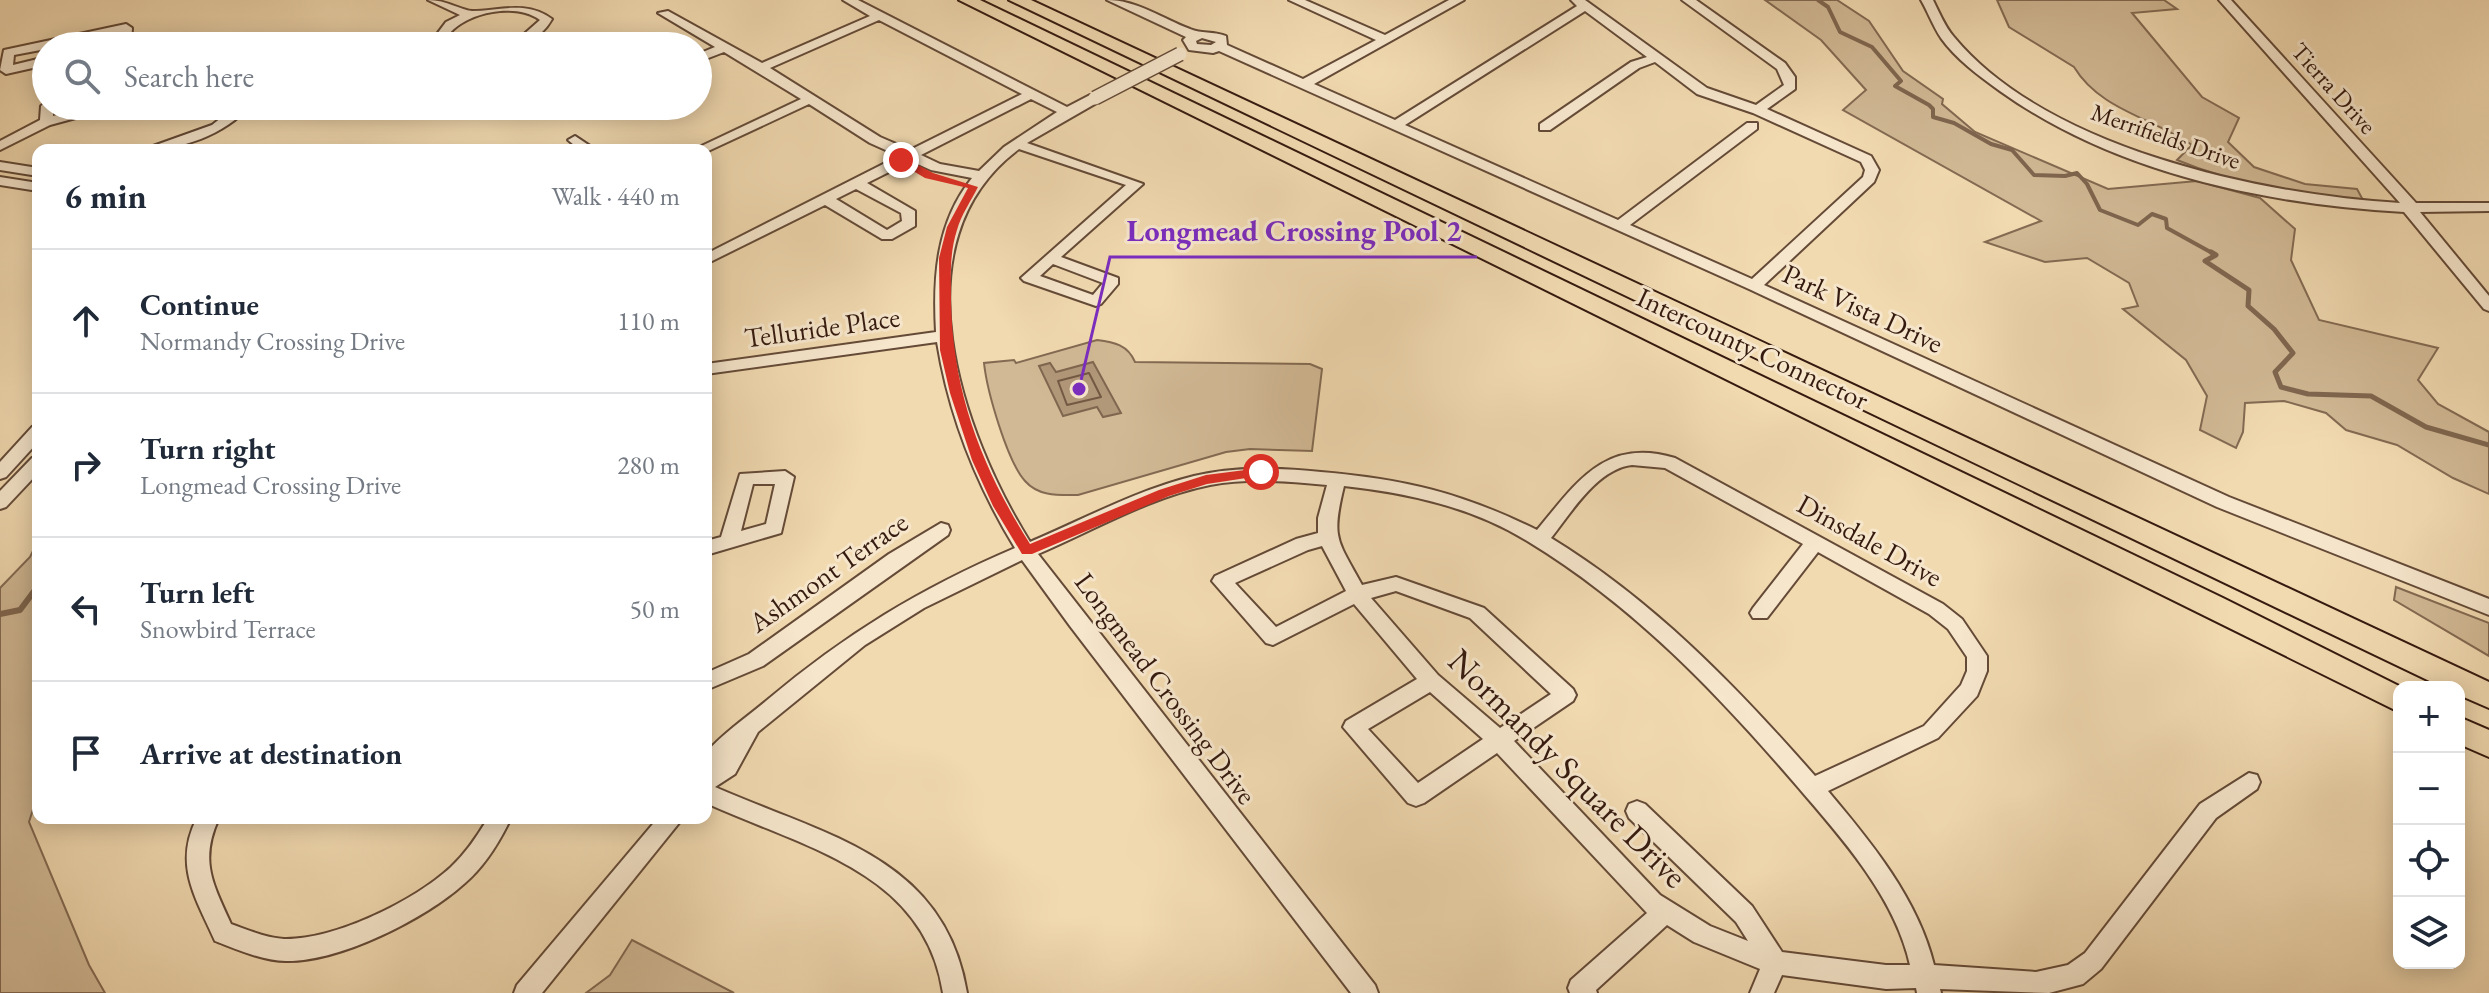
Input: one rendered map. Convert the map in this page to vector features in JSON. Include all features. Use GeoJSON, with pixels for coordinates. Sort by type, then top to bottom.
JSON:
{"type":"FeatureCollection","features":[{"type":"Feature","properties":{"kind":"highway","name":"Intercounty Connector"},"geometry":{"type":"LineString","coordinates":[[967,0],[2213,606],[2393,697]]}},
{"type":"Feature","properties":{"kind":"highway","name":"Intercounty Connector"},"geometry":{"type":"LineString","coordinates":[[1017,0],[2489,696]]}},
{"type":"Feature","properties":{"kind":"highway"},"geometry":{"type":"LineString","coordinates":[[2465,733],[2489,744]]}},
{"type":"Feature","properties":{"kind":"street"},"geometry":{"type":"LineString","coordinates":[[434,0],[466,13]]}},
{"type":"Feature","properties":{"kind":"street"},"geometry":{"type":"LineString","coordinates":[[849,0],[1067,112]]}},
{"type":"Feature","properties":{"kind":"street"},"geometry":{"type":"LineString","coordinates":[[1113,0],[1194,41]]}},
{"type":"Feature","properties":{"kind":"street"},"geometry":{"type":"LineString","coordinates":[[1295,0],[1386,40]]}},
{"type":"Feature","properties":{"kind":"street"},"geometry":{"type":"LineString","coordinates":[[1302,85],[1458,0]]}},
{"type":"Feature","properties":{"kind":"street"},"geometry":{"type":"LineString","coordinates":[[1688,0],[1781,66],[1789,77],[1791,86],[1758,110]]}},
{"type":"Feature","properties":{"kind":"street","name":"Merrifields Drive"},"geometry":{"type":"LineString","coordinates":[[1927,0],[1945,35],[1997,84],[2081,131],[2174,168],[2252,189],[2331,201],[2489,207]]}},
{"type":"Feature","properties":{"kind":"street","name":"Tierra Drive"},"geometry":{"type":"LineString","coordinates":[[2225,0],[2409,206],[2489,306]]}},
{"type":"Feature","properties":{"kind":"street"},"geometry":{"type":"LineString","coordinates":[[444,32],[447,26],[466,13],[509,3],[526,4],[542,11],[546,19],[533,32]]}},
{"type":"Feature","properties":{"kind":"street"},"geometry":{"type":"LineString","coordinates":[[1394,126],[1581,3],[1702,91],[1758,110],[1866,159],[1872,170],[1869,179],[1754,286]]}},
{"type":"Feature","properties":{"kind":"street"},"geometry":{"type":"LineString","coordinates":[[664,13],[697,32]]}},
{"type":"Feature","properties":{"kind":"street"},"geometry":{"type":"LineString","coordinates":[[761,68],[879,16]]}},
{"type":"Feature","properties":{"kind":"street"},"geometry":{"type":"LineString","coordinates":[[107,32],[126,28],[126,32]]}},
{"type":"Feature","properties":{"kind":"street","name":"Park Vista Drive"},"geometry":{"type":"LineString","coordinates":[[1194,41],[1215,35],[1223,41],[1219,46],[1302,85],[1754,286],[2223,502],[2489,607]]}},
{"type":"Feature","properties":{"kind":"street"},"geometry":{"type":"LineString","coordinates":[[712,41],[903,155],[929,175],[977,182]]}},
{"type":"Feature","properties":{"kind":"street","name":"Longmead Crossing Drive"},"geometry":{"type":"LineString","coordinates":[[1194,41],[1180,54],[1067,112],[1017,144],[977,182],[952,227],[945,258],[944,336],[956,393],[979,460],[999,506],[1027,550],[1105,657],[1366,993]]}},
{"type":"Feature","properties":{"kind":"street"},"geometry":{"type":"LineString","coordinates":[[32,48],[8,53],[6,70],[32,64]]}},
{"type":"Feature","properties":{"kind":"street"},"geometry":{"type":"LineString","coordinates":[[712,53],[724,48]]}},
{"type":"Feature","properties":{"kind":"street"},"geometry":{"type":"LineString","coordinates":[[1545,127],[1635,65],[1655,58]]}},
{"type":"Feature","properties":{"kind":"street"},"geometry":{"type":"LineString","coordinates":[[712,257],[903,155],[1031,94]]}},
{"type":"Feature","properties":{"kind":"street"},"geometry":{"type":"LineString","coordinates":[[712,144],[808,100]]}},
{"type":"Feature","properties":{"kind":"street"},"geometry":{"type":"LineString","coordinates":[[0,146],[55,120]]}},
{"type":"Feature","properties":{"kind":"street"},"geometry":{"type":"LineString","coordinates":[[168,144],[217,128],[226,120]]}},
{"type":"Feature","properties":{"kind":"street"},"geometry":{"type":"LineString","coordinates":[[1619,226],[1752,126]]}},
{"type":"Feature","properties":{"kind":"street"},"geometry":{"type":"LineString","coordinates":[[575,140],[581,144]]}},
{"type":"Feature","properties":{"kind":"street"},"geometry":{"type":"LineString","coordinates":[[1017,144],[1136,184],[1050,258],[1029,278],[1096,301],[1113,281],[1050,258]]}},
{"type":"Feature","properties":{"kind":"street"},"geometry":{"type":"LineString","coordinates":[[0,166],[32,171]]}},
{"type":"Feature","properties":{"kind":"street"},"geometry":{"type":"LineString","coordinates":[[0,181],[32,186]]}},
{"type":"Feature","properties":{"kind":"street"},"geometry":{"type":"LineString","coordinates":[[824,198],[887,236],[910,223],[908,211],[855,183]]}},
{"type":"Feature","properties":{"kind":"street","name":"Telluride Place"},"geometry":{"type":"LineString","coordinates":[[712,368],[944,336]]}},
{"type":"Feature","properties":{"kind":"street"},"geometry":{"type":"LineString","coordinates":[[0,473],[32,438]]}},
{"type":"Feature","properties":{"kind":"street","name":"Dinsdale Drive"},"geometry":{"type":"LineString","coordinates":[[1539,540],[1598,473],[1616,462],[1638,458],[1669,462],[1816,541],[1955,624],[1977,656],[1977,671],[1970,690],[1931,732],[1812,788]]}},
{"type":"Feature","properties":{"kind":"street"},"geometry":{"type":"LineString","coordinates":[[0,502],[32,468]]}},
{"type":"Feature","properties":{"kind":"street"},"geometry":{"type":"LineString","coordinates":[[712,759],[854,640],[937,590],[1164,493],[1206,480],[1261,472],[1392,485],[1438,495],[1487,513],[1539,540],[1587,570],[1669,636],[1732,696],[1856,844],[1898,906],[1928,984]]}},
{"type":"Feature","properties":{"kind":"street"},"geometry":{"type":"LineString","coordinates":[[1337,479],[1327,518],[1327,538],[1303,544],[1222,581],[1273,637],[1357,594],[1396,584],[1477,613],[1566,695],[1416,796],[1353,727],[1431,681]]}},
{"type":"Feature","properties":{"kind":"street","name":"Ashmont Terrace"},"geometry":{"type":"LineString","coordinates":[[712,679],[756,660],[941,530]]}},
{"type":"Feature","properties":{"kind":"street","name":"Normandy Square Drive"},"geometry":{"type":"LineString","coordinates":[[1327,538],[1357,594],[1431,681],[1499,740],[1652,903],[1702,934],[1775,963],[1928,984],[2036,984],[2074,976],[2093,961],[2208,811],[2249,782]]}},
{"type":"Feature","properties":{"kind":"street"},"geometry":{"type":"LineString","coordinates":[[712,546],[729,540]]}},
{"type":"Feature","properties":{"kind":"street"},"geometry":{"type":"LineString","coordinates":[[1760,613],[1816,541]]}},
{"type":"Feature","properties":{"kind":"street"},"geometry":{"type":"LineString","coordinates":[[712,777],[727,767],[751,727]]}},
{"type":"Feature","properties":{"kind":"street"},"geometry":{"type":"LineString","coordinates":[[712,795],[844,850],[896,884],[924,915],[948,956],[955,993]]}},
{"type":"Feature","properties":{"kind":"street"},"geometry":{"type":"LineString","coordinates":[[1637,811],[1744,914],[1775,963],[1762,993]]}},
{"type":"Feature","properties":{"kind":"street"},"geometry":{"type":"LineString","coordinates":[[204,824],[197,836],[196,868],[223,933],[284,951],[341,940],[409,908],[456,877],[497,824]]}},
{"type":"Feature","properties":{"kind":"street"},"geometry":{"type":"LineString","coordinates":[[526,993],[667,824]]}},
{"type":"Feature","properties":{"kind":"street"},"geometry":{"type":"LineString","coordinates":[[1585,993],[1580,988],[1666,911]]}},
{"type":"Feature","properties":{"kind":"shaded area"},"geometry":{"type":"Polygon","coordinates":[[[1765,0],[1837,0],[1869,21],[1903,71],[1943,99],[1942,104],[1975,132],[2108,189],[2197,181],[2260,198],[2295,229],[2291,260],[2319,320],[2438,348],[2418,380],[2438,404],[2489,432],[2489,494],[2453,478],[2397,445],[2346,430],[2326,413],[2284,401],[2245,403],[2243,432],[2236,448],[2200,430],[2207,396],[2186,360],[2123,309],[2138,306],[2129,283],[2087,258],[2045,262],[1985,242],[2041,221],[1843,110],[1866,90],[1821,40],[1765,0]]]}},
{"type":"Feature","properties":{"kind":"shaded area"},"geometry":{"type":"Polygon","coordinates":[[[1997,0],[2164,0],[2177,9],[2132,13],[2202,97],[2239,118],[2228,142],[2254,167],[2305,184],[2357,189],[2363,200],[2269,188],[2177,160],[2192,145],[2098,94],[2074,67],[2009,27],[1997,0]]]}},
{"type":"Feature","properties":{"kind":"shaded area"},"geometry":{"type":"Polygon","coordinates":[[[1097,340],[1120,345],[1135,362],[1310,364],[1322,369],[1312,451],[1250,449],[1226,452],[1078,495],[1037,490],[1025,481],[1011,458],[989,390],[984,363],[1014,360],[1016,363],[1097,340]]]}},
{"type":"Feature","properties":{"kind":"shaded area"},"geometry":{"type":"Polygon","coordinates":[[[32,553],[32,813],[29,822],[89,965],[105,993],[0,993],[0,588],[32,553]]]}},
{"type":"Feature","properties":{"kind":"shaded area"},"geometry":{"type":"Polygon","coordinates":[[[2396,587],[2489,623],[2489,656],[2394,600],[2396,587]]]}},
{"type":"Feature","properties":{"kind":"shaded area"},"geometry":{"type":"Polygon","coordinates":[[[632,940],[734,993],[586,993],[610,975],[632,940]]]}},
{"type":"Feature","properties":{"kind":"water"},"geometry":{"type":"Polygon","coordinates":[[[1093,362],[1121,413],[1103,417],[1097,407],[1063,416],[1039,366],[1050,363],[1056,372],[1093,362]]]}},
{"type":"Feature","properties":{"kind":"waterway"},"geometry":{"type":"LineString","coordinates":[[1818,0],[1828,7],[1840,32],[1872,47],[1901,81],[1895,86],[1929,105],[1933,109],[1933,117],[1954,123],[1991,144],[2012,150],[2034,175],[2065,176],[2077,173],[2087,184],[2100,210],[2138,225],[2152,214],[2166,219],[2167,228],[2214,254]]}},
{"type":"Feature","properties":{"kind":"waterway"},"geometry":{"type":"LineString","coordinates":[[2211,252],[2216,255],[2205,261],[2249,290],[2248,306],[2274,329],[2293,353],[2275,372],[2281,387],[2308,394],[2371,396],[2426,427],[2489,445]]}},
{"type":"Feature","properties":{"kind":"waterway"},"geometry":{"type":"LineString","coordinates":[[0,614],[20,610],[32,594]]}},
{"type":"Feature","properties":{"kind":"place","name":"Longmead Crossing Pool 2"},"geometry":{"type":"Point","coordinates":[1079,389]}},
{"type":"Feature","properties":{"kind":"route"},"geometry":{"type":"LineString","coordinates":[[901,160],[929,175],[973,187],[952,227],[945,258],[946,350],[956,393],[979,460],[999,506],[1027,550],[1164,493],[1206,480],[1261,472]]}}]}
